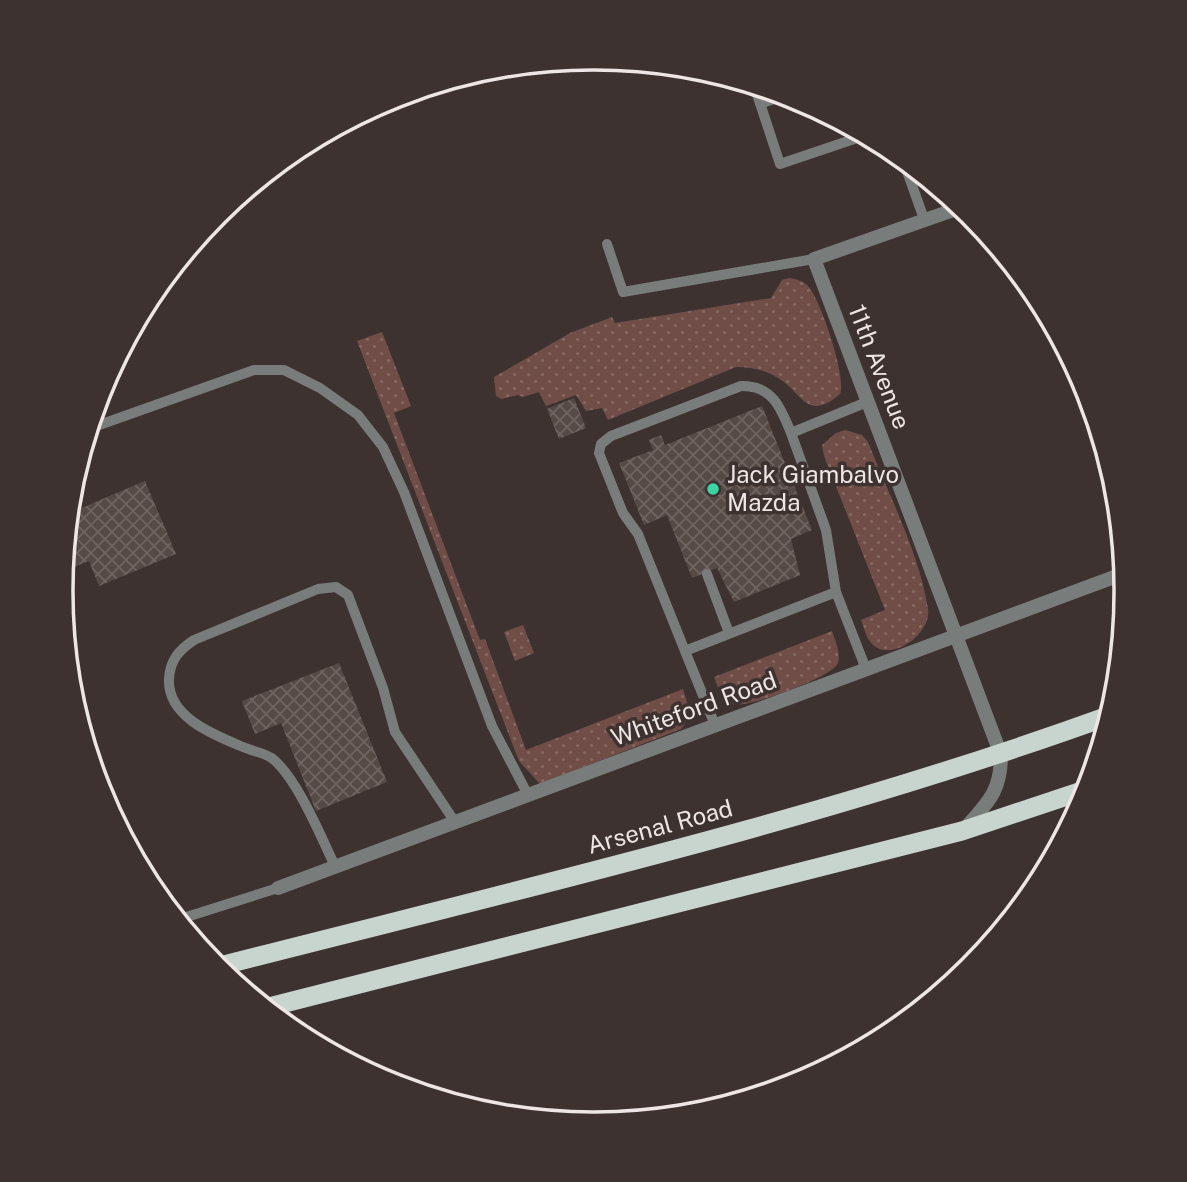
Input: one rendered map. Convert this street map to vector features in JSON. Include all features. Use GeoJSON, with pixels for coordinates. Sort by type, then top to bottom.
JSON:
{"type":"FeatureCollection","features":[{"type":"Feature","properties":{"kind":"highway","name":"Arsenal Road"},"geometry":{"type":"LineString","coordinates":[[230,963],[727,836],[1001,755],[1098,720]]}},
{"type":"Feature","properties":{"kind":"highway"},"geometry":{"type":"LineString","coordinates":[[277,1005],[962,831],[1073,794]]}},
{"type":"Feature","properties":{"kind":"street"},"geometry":{"type":"LineString","coordinates":[[814,259],[949,211]]}},
{"type":"Feature","properties":{"kind":"street","name":"11th Avenue"},"geometry":{"type":"LineString","coordinates":[[814,259],[1001,755]]}},
{"type":"Feature","properties":{"kind":"street","name":"Whiteford Road"},"geometry":{"type":"LineString","coordinates":[[278,888],[1114,577]]}},
{"type":"Feature","properties":{"kind":"street"},"geometry":{"type":"LineString","coordinates":[[962,831],[994,796],[1001,778],[1001,755]]}},
{"type":"Feature","properties":{"kind":"lane"},"geometry":{"type":"LineString","coordinates":[[758,97],[780,164],[853,139]]}},
{"type":"Feature","properties":{"kind":"lane"},"geometry":{"type":"LineString","coordinates":[[760,104],[769,101]]}},
{"type":"Feature","properties":{"kind":"lane"},"geometry":{"type":"LineString","coordinates":[[909,177],[924,219]]}},
{"type":"Feature","properties":{"kind":"lane"},"geometry":{"type":"LineString","coordinates":[[607,244],[623,292],[814,259]]}},
{"type":"Feature","properties":{"kind":"lane"},"geometry":{"type":"LineString","coordinates":[[100,425],[254,370],[284,370],[320,388],[358,415],[383,447],[404,492],[492,726],[528,795]]}},
{"type":"Feature","properties":{"kind":"lane"},"geometry":{"type":"LineString","coordinates":[[715,725],[638,534],[623,513],[599,453],[601,444],[611,436],[741,386],[754,386],[767,392],[780,405],[826,530],[836,592],[866,669]]}},
{"type":"Feature","properties":{"kind":"lane"},"geometry":{"type":"LineString","coordinates":[[791,433],[867,402]]}},
{"type":"Feature","properties":{"kind":"lane"},"geometry":{"type":"LineString","coordinates":[[707,574],[729,634]]}},
{"type":"Feature","properties":{"kind":"lane"},"geometry":{"type":"LineString","coordinates":[[335,866],[311,815],[271,758],[195,725],[175,703],[169,685],[170,670],[177,652],[194,640],[318,589],[336,587],[348,595],[383,688],[395,732],[455,822]]}},
{"type":"Feature","properties":{"kind":"lane"},"geometry":{"type":"LineString","coordinates":[[685,651],[836,592]]}},
{"type":"Feature","properties":{"kind":"lane"},"geometry":{"type":"LineString","coordinates":[[187,917],[278,888]]}},
{"type":"Feature","properties":{"kind":"shaded area"},"geometry":{"type":"Polygon","coordinates":[[[789,278],[809,287],[832,340],[841,385],[840,394],[825,404],[815,406],[806,403],[779,378],[767,372],[736,367],[608,420],[602,408],[586,411],[576,395],[546,406],[539,392],[523,397],[518,395],[501,399],[496,396],[494,377],[570,333],[612,317],[615,323],[771,298],[782,280],[789,278]]]}},
{"type":"Feature","properties":{"kind":"shaded area"},"geometry":{"type":"Polygon","coordinates":[[[382,332],[411,406],[394,413],[480,640],[485,639],[526,750],[683,689],[691,715],[681,729],[540,784],[519,761],[357,341],[382,332]]]}},
{"type":"Feature","properties":{"kind":"shaded area"},"geometry":{"type":"Polygon","coordinates":[[[845,430],[862,435],[868,442],[911,546],[924,588],[928,609],[923,629],[916,637],[896,649],[877,647],[868,638],[861,620],[885,610],[824,456],[822,445],[836,433],[845,430]]]}},
{"type":"Feature","properties":{"kind":"shaded area"},"geometry":{"type":"Polygon","coordinates":[[[523,625],[534,653],[515,661],[504,632],[523,625]]]}},
{"type":"Feature","properties":{"kind":"shaded area"},"geometry":{"type":"Polygon","coordinates":[[[832,631],[839,659],[832,669],[821,676],[788,691],[739,705],[727,702],[718,689],[714,677],[832,631]]]}},
{"type":"Feature","properties":{"kind":"building"},"geometry":{"type":"Polygon","coordinates":[[[574,398],[586,428],[559,439],[547,409],[574,398]]]}},
{"type":"Feature","properties":{"kind":"building","name":"Jack Giambalvo Mazda"},"geometry":{"type":"Polygon","coordinates":[[[762,406],[812,530],[791,539],[800,575],[734,602],[717,568],[692,578],[667,515],[644,525],[619,463],[653,450],[649,440],[661,435],[665,445],[762,406]]]}},
{"type":"Feature","properties":{"kind":"building"},"geometry":{"type":"Polygon","coordinates":[[[145,481],[176,554],[99,586],[89,561],[74,567],[80,509],[145,481]]]}},
{"type":"Feature","properties":{"kind":"building"},"geometry":{"type":"Polygon","coordinates":[[[339,663],[387,782],[316,811],[281,723],[255,734],[242,701],[339,663]]]}},
{"type":"Feature","properties":{"kind":"place","name":"Jack Giambalvo Mazda"},"geometry":{"type":"Point","coordinates":[713,489]}}]}
